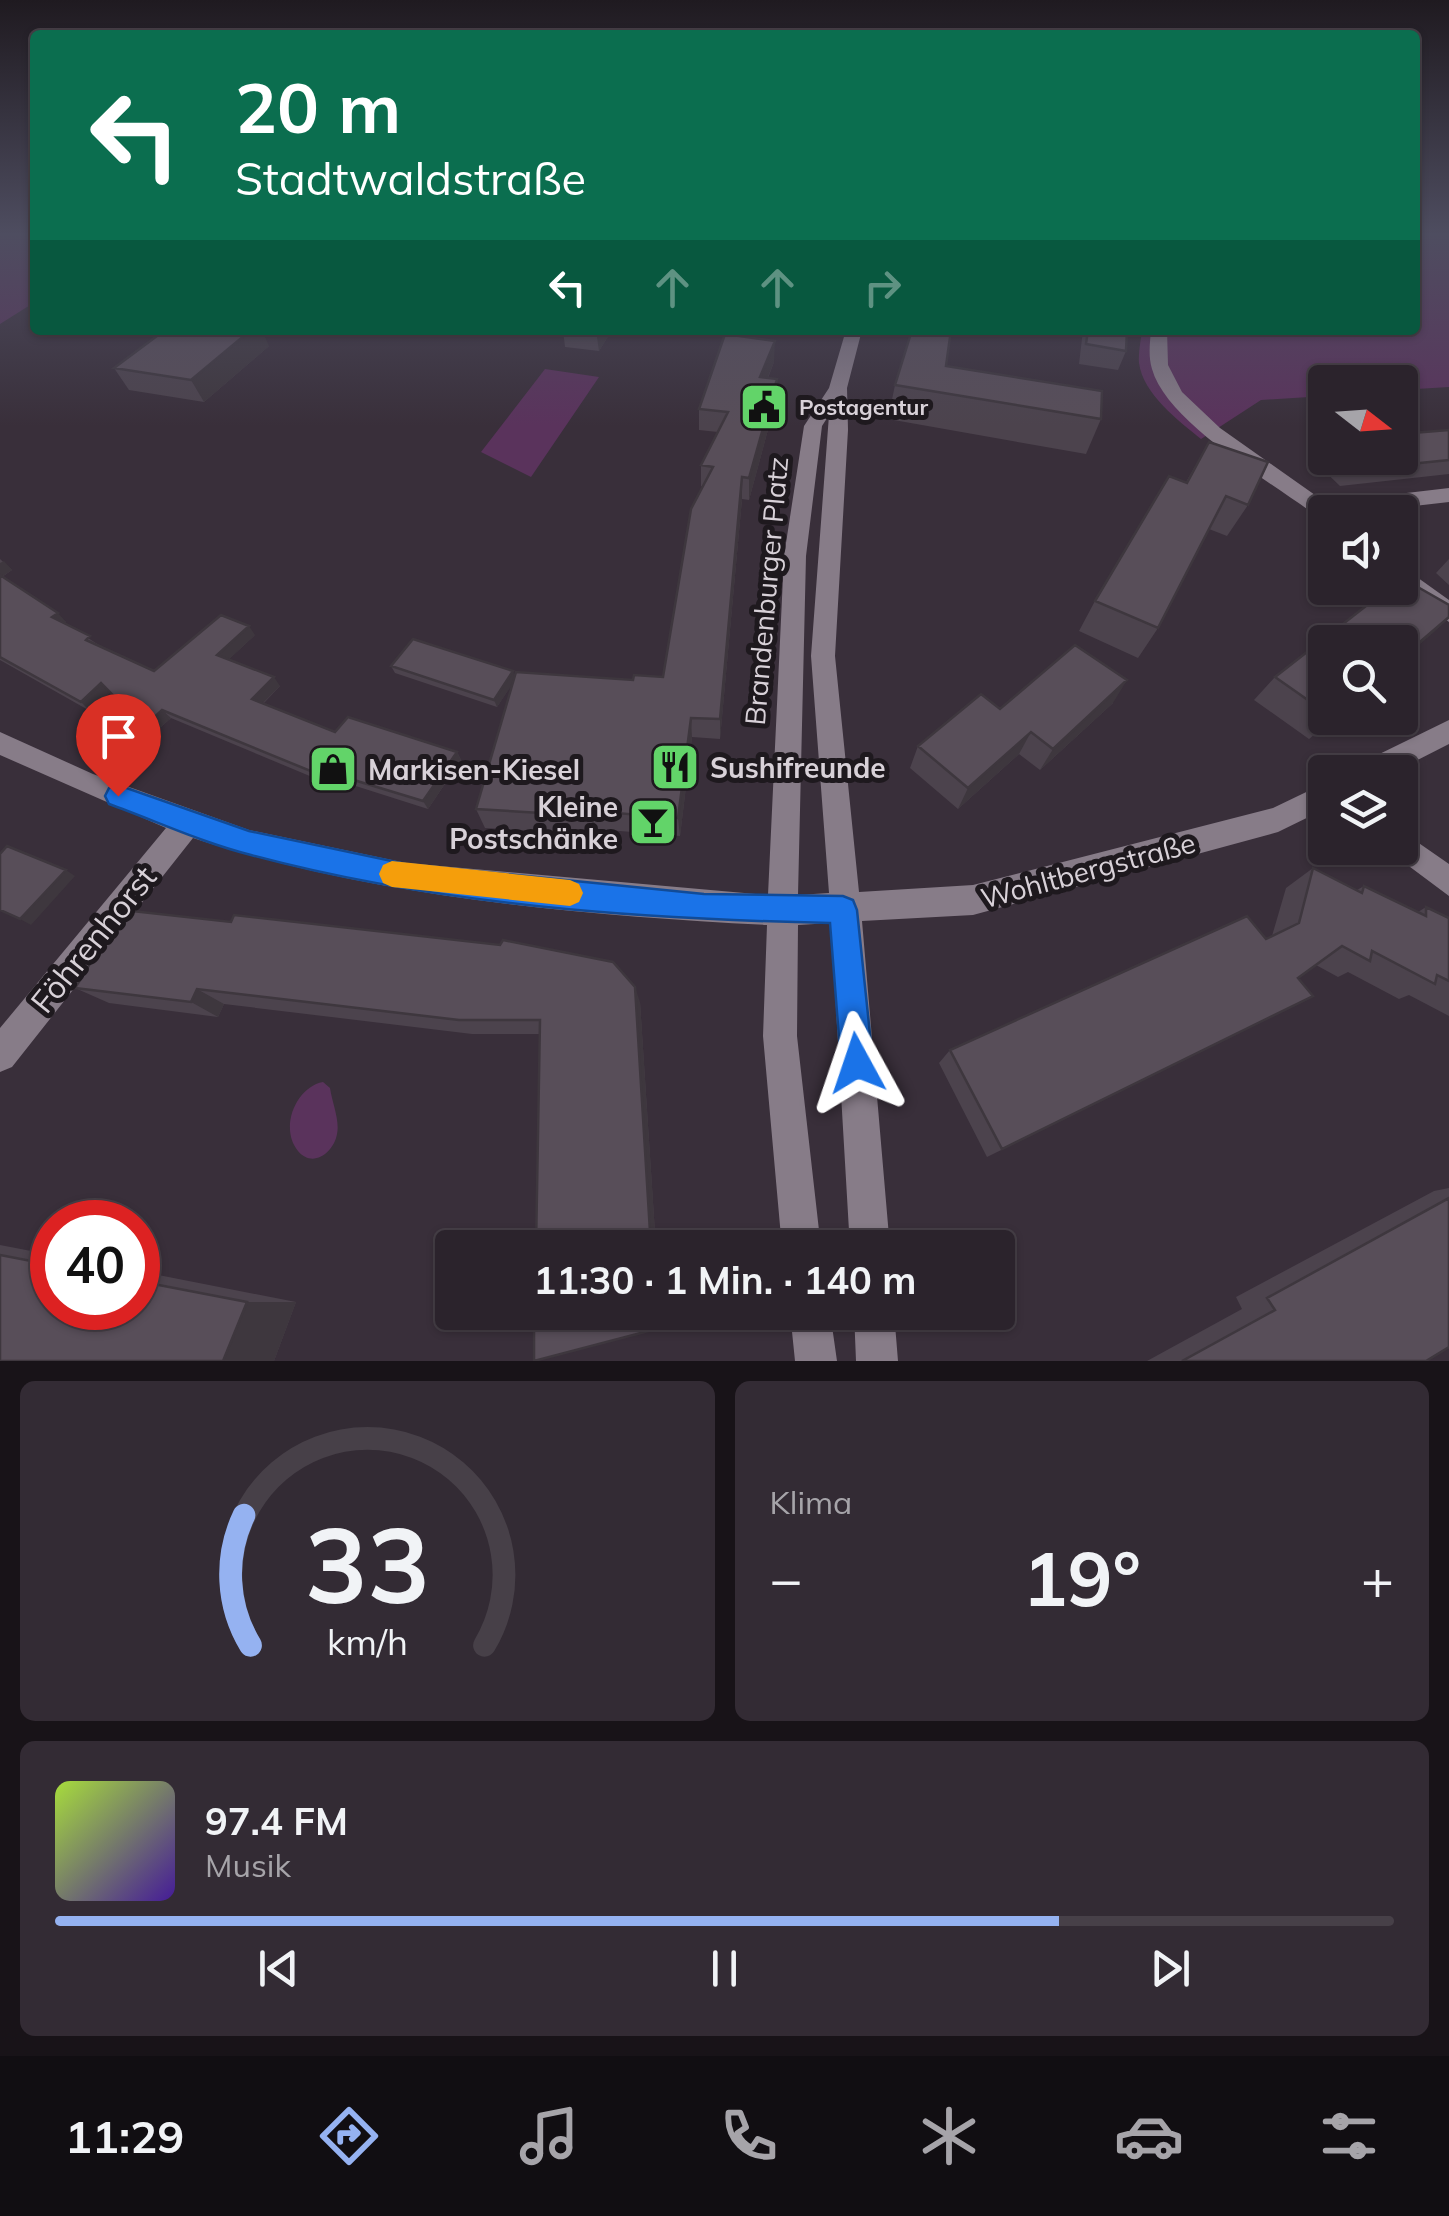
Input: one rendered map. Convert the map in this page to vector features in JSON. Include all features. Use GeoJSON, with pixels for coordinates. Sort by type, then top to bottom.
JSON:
{"type":"FeatureCollection","features":[{"type":"Feature","properties":{"kind":"street"},"geometry":{"type":"LineString","coordinates":[[853,335],[838,388],[839,430],[823,656],[869,1230]]}},
{"type":"Feature","properties":{"kind":"street"},"geometry":{"type":"LineString","coordinates":[[1159,335],[1162,375],[1190,411],[1308,499]]}},
{"type":"Feature","properties":{"kind":"street","name":"Brandenburger Platz"},"geometry":{"type":"LineString","coordinates":[[800,1230],[781,1066],[782,911],[796,556],[813,426],[838,388]]}},
{"type":"Feature","properties":{"kind":"street"},"geometry":{"type":"LineString","coordinates":[[1418,499],[1449,495]]}},
{"type":"Feature","properties":{"kind":"street"},"geometry":{"type":"LineString","coordinates":[[1418,587],[1449,612]]}},
{"type":"Feature","properties":{"kind":"street"},"geometry":{"type":"LineString","coordinates":[[1402,755],[1449,731]]}},
{"type":"Feature","properties":{"kind":"street","name":"Wohltbergstraße"},"geometry":{"type":"LineString","coordinates":[[0,743],[187,824],[249,843],[406,877],[704,907],[782,911],[973,900],[1278,818],[1308,804]]}},
{"type":"Feature","properties":{"kind":"street","name":"Föhrenhorst"},"geometry":{"type":"LineString","coordinates":[[0,1055],[187,824]]}},
{"type":"Feature","properties":{"kind":"street"},"geometry":{"type":"LineString","coordinates":[[1418,857],[1449,882]]}},
{"type":"Feature","properties":{"kind":"street"},"geometry":{"type":"LineString","coordinates":[[812,1330],[816,1361]]}},
{"type":"Feature","properties":{"kind":"street"},"geometry":{"type":"LineString","coordinates":[[875,1330],[877,1361]]}},
{"type":"Feature","properties":{"kind":"shaded area"},"geometry":{"type":"Polygon","coordinates":[[[0,299],[30,299],[30,305],[0,324],[0,299]]]}},
{"type":"Feature","properties":{"kind":"shaded area"},"geometry":{"type":"Polygon","coordinates":[[[1420,299],[1449,299],[1449,387],[1418,389],[1418,365],[1308,365],[1308,397],[1261,400],[1201,439],[1163,406],[1147,385],[1139,363],[1141,335],[1420,335],[1420,299]]]}},
{"type":"Feature","properties":{"kind":"shaded area"},"geometry":{"type":"Polygon","coordinates":[[[545,369],[599,377],[531,477],[481,452],[545,369]]]}},
{"type":"Feature","properties":{"kind":"shaded area"},"geometry":{"type":"Polygon","coordinates":[[[323,1082],[330,1088],[338,1129],[327,1152],[310,1158],[298,1151],[293,1142],[290,1120],[298,1100],[313,1085],[323,1082]]]}},
{"type":"Feature","properties":{"kind":"building"},"geometry":{"type":"Polygon","coordinates":[[[158,335],[245,335],[191,380],[114,368],[158,335]]]}},
{"type":"Feature","properties":{"kind":"building"},"geometry":{"type":"Polygon","coordinates":[[[725,335],[775,341],[760,377],[777,379],[749,478],[742,477],[720,719],[691,718],[678,818],[591,811],[590,816],[476,809],[516,672],[633,680],[634,675],[663,677],[691,509],[713,467],[701,465],[728,412],[699,409],[725,335]]]}},
{"type":"Feature","properties":{"kind":"building"},"geometry":{"type":"Polygon","coordinates":[[[910,335],[950,335],[946,366],[1102,391],[1101,419],[895,385],[910,335]]]}},
{"type":"Feature","properties":{"kind":"building"},"geometry":{"type":"Polygon","coordinates":[[[1087,335],[1127,335],[1126,351],[1086,344],[1087,335]]]}},
{"type":"Feature","properties":{"kind":"building"},"geometry":{"type":"Polygon","coordinates":[[[1449,430],[1449,460],[1418,463],[1418,433],[1449,430]]]}},
{"type":"Feature","properties":{"kind":"building"},"geometry":{"type":"Polygon","coordinates":[[[1209,442],[1268,462],[1248,505],[1226,496],[1158,628],[1095,601],[1169,476],[1187,483],[1209,442]]]}},
{"type":"Feature","properties":{"kind":"building"},"geometry":{"type":"Polygon","coordinates":[[[0,575],[58,613],[52,617],[90,636],[86,640],[154,671],[221,615],[249,626],[217,655],[274,677],[252,699],[335,732],[348,717],[457,752],[423,801],[334,774],[330,779],[162,710],[144,727],[101,683],[81,702],[0,657],[0,575]]]}},
{"type":"Feature","properties":{"kind":"building"},"geometry":{"type":"Polygon","coordinates":[[[1418,587],[1449,605],[1449,617],[1418,644],[1418,625],[1342,625],[1367,605],[1418,605],[1418,587]]]}},
{"type":"Feature","properties":{"kind":"building"},"geometry":{"type":"Polygon","coordinates":[[[413,639],[513,671],[494,700],[391,666],[413,639]]]}},
{"type":"Feature","properties":{"kind":"building"},"geometry":{"type":"Polygon","coordinates":[[[1075,645],[1127,680],[1053,749],[1031,732],[968,788],[918,746],[981,694],[1000,709],[1075,645]]]}},
{"type":"Feature","properties":{"kind":"building"},"geometry":{"type":"Polygon","coordinates":[[[1308,651],[1308,700],[1275,677],[1308,651]]]}},
{"type":"Feature","properties":{"kind":"building"},"geometry":{"type":"Polygon","coordinates":[[[7,846],[66,870],[20,919],[0,910],[0,854],[7,846]]]}},
{"type":"Feature","properties":{"kind":"building"},"geometry":{"type":"Polygon","coordinates":[[[1313,868],[1362,893],[1364,886],[1426,916],[1426,907],[1449,918],[1449,981],[1437,975],[1435,984],[1372,951],[1370,961],[1342,946],[1298,978],[1313,996],[1002,1149],[950,1050],[1247,916],[1266,939],[1299,923],[1313,868]]]}},
{"type":"Feature","properties":{"kind":"building"},"geometry":{"type":"Polygon","coordinates":[[[123,910],[231,922],[234,915],[500,945],[503,940],[613,962],[635,987],[650,1230],[536,1230],[540,1020],[459,1020],[197,989],[191,1002],[75,988],[123,910]]]}},
{"type":"Feature","properties":{"kind":"building"},"geometry":{"type":"Polygon","coordinates":[[[1449,1198],[1449,1347],[1426,1361],[1182,1361],[1275,1310],[1267,1298],[1449,1198]]]}},
{"type":"Feature","properties":{"kind":"building"},"geometry":{"type":"Polygon","coordinates":[[[0,1255],[30,1261],[30,1330],[160,1330],[160,1285],[247,1302],[223,1361],[0,1361],[0,1255]]]}},
{"type":"Feature","properties":{"kind":"building"},"geometry":{"type":"Polygon","coordinates":[[[534,1330],[652,1330],[534,1361],[534,1330]]]}},
{"type":"Feature","properties":{"kind":"slow traffic"},"geometry":{"type":"LineString","coordinates":[[392,874],[570,893]]}},
{"type":"Feature","properties":{"kind":"place","name":"Postagentur"},"geometry":{"type":"Point","coordinates":[764,407]}},
{"type":"Feature","properties":{"kind":"place","name":"Sushifreunde"},"geometry":{"type":"Point","coordinates":[675,767]}},
{"type":"Feature","properties":{"kind":"place","name":"Markisen-Kiesel"},"geometry":{"type":"Point","coordinates":[333,769]}},
{"type":"Feature","properties":{"kind":"place","name":"Kleine Postschänke"},"geometry":{"type":"Point","coordinates":[653,822]}},
{"type":"Feature","properties":{"kind":"route"},"geometry":{"type":"LineString","coordinates":[[118,796],[187,824],[249,843],[406,877],[704,907],[843,910],[857,1063]]}}]}
